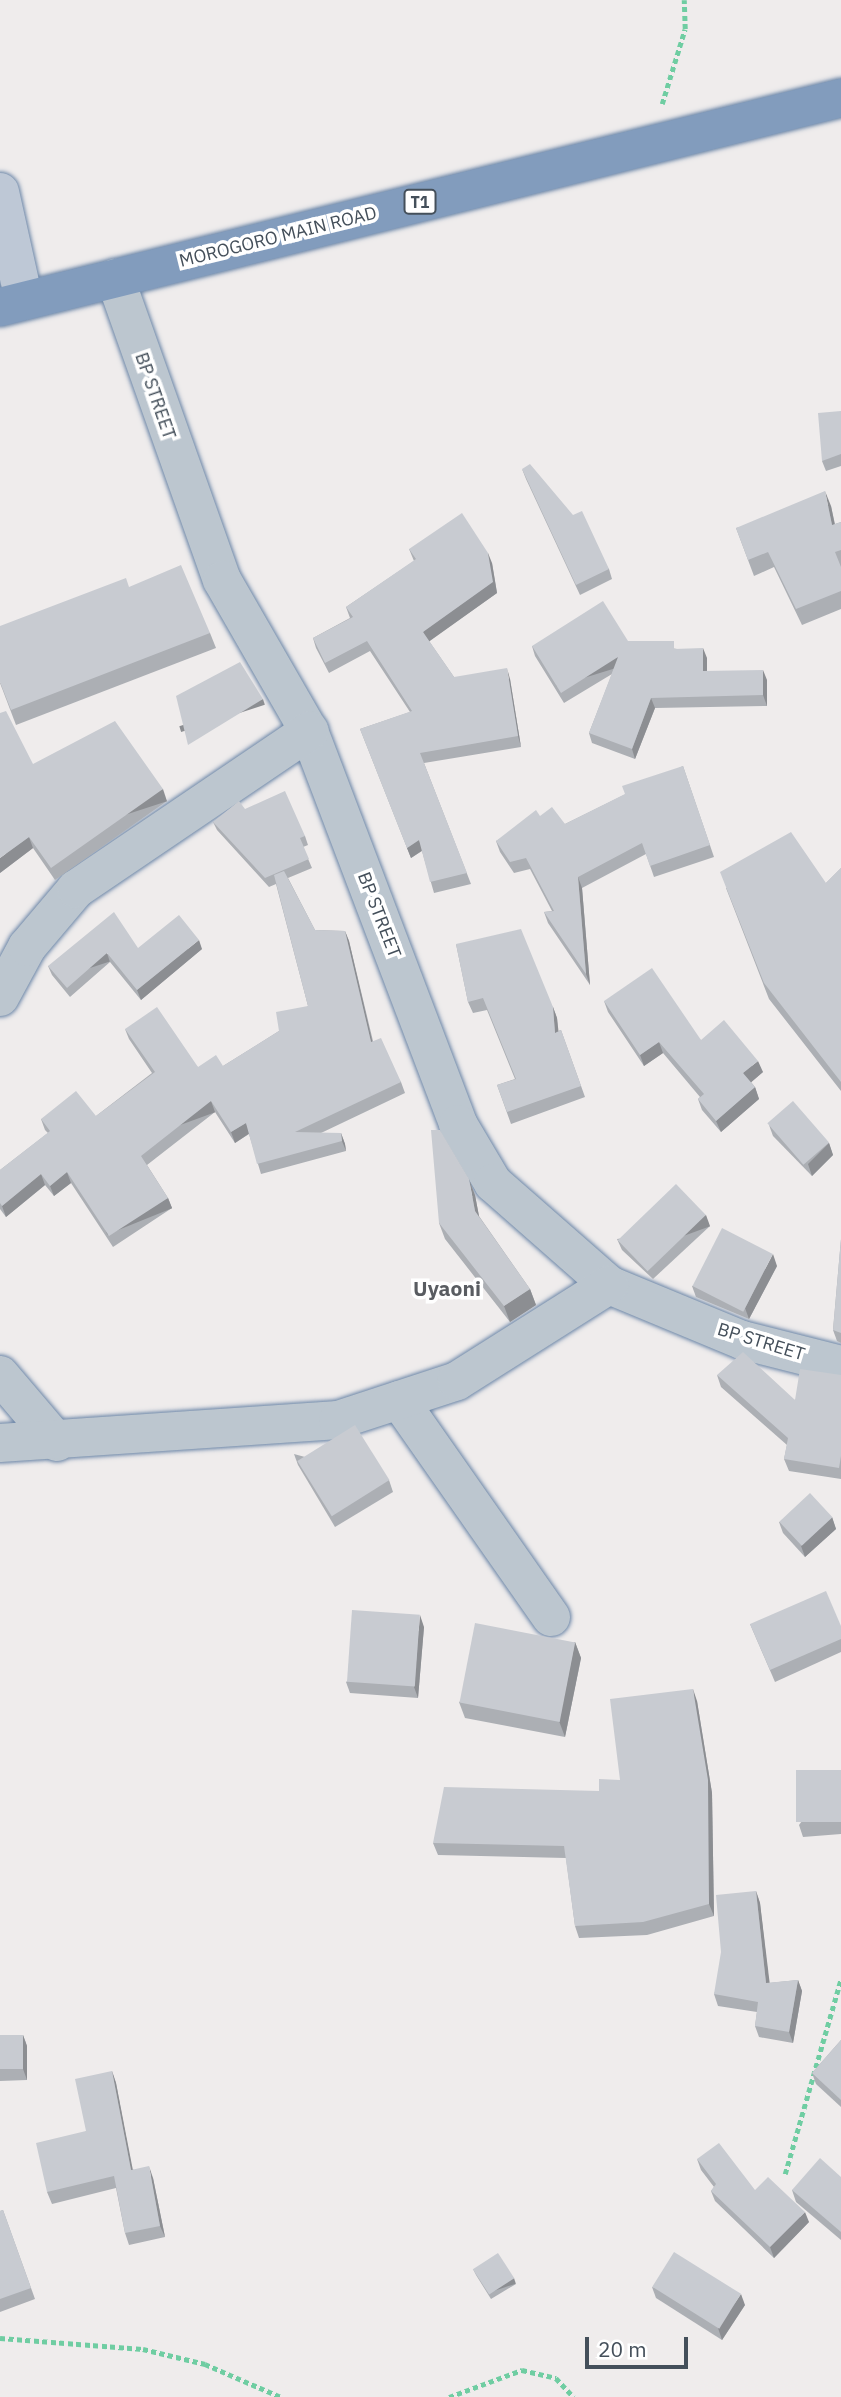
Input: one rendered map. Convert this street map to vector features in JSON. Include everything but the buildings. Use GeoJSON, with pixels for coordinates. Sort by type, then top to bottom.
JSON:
{"type":"FeatureCollection","features":[{"type":"Feature","properties":{"kind":"highway","name":"MOROGORO MAIN ROAD"},"geometry":{"type":"LineString","coordinates":[[12,303],[841,98]]}},
{"type":"Feature","properties":{"kind":"street"},"geometry":{"type":"LineString","coordinates":[[0,192],[12,303]]}},
{"type":"Feature","properties":{"kind":"street","name":"BP STREET"},"geometry":{"type":"LineString","coordinates":[[115,278],[222,580],[309,731],[458,1124],[493,1183],[609,1286],[742,1340],[841,1365]]}},
{"type":"Feature","properties":{"kind":"street"},"geometry":{"type":"LineString","coordinates":[[0,997],[27,947],[76,889],[309,731]]}},
{"type":"Feature","properties":{"kind":"street"},"geometry":{"type":"LineString","coordinates":[[0,1443],[57,1442],[149,1428],[260,1430],[338,1420],[457,1381],[609,1286]]}},
{"type":"Feature","properties":{"kind":"street"},"geometry":{"type":"LineString","coordinates":[[0,1375],[57,1442]]}},
{"type":"Feature","properties":{"kind":"street"},"geometry":{"type":"LineString","coordinates":[[399,1400],[551,1617]]}},
{"type":"Feature","properties":{"kind":"path"},"geometry":{"type":"LineString","coordinates":[[649,145],[685,29],[684,0]]}},
{"type":"Feature","properties":{"kind":"path"},"geometry":{"type":"LineString","coordinates":[[785,2174],[841,1979]]}},
{"type":"Feature","properties":{"kind":"path"},"geometry":{"type":"LineString","coordinates":[[0,2338],[143,2349],[205,2364],[281,2397]]}},
{"type":"Feature","properties":{"kind":"path"},"geometry":{"type":"LineString","coordinates":[[449,2397],[522,2370],[556,2378],[574,2397]]}},
{"type":"Feature","properties":{"kind":"district","name":"Uyaoni"},"geometry":{"type":"Point","coordinates":[447,1288]}}]}
